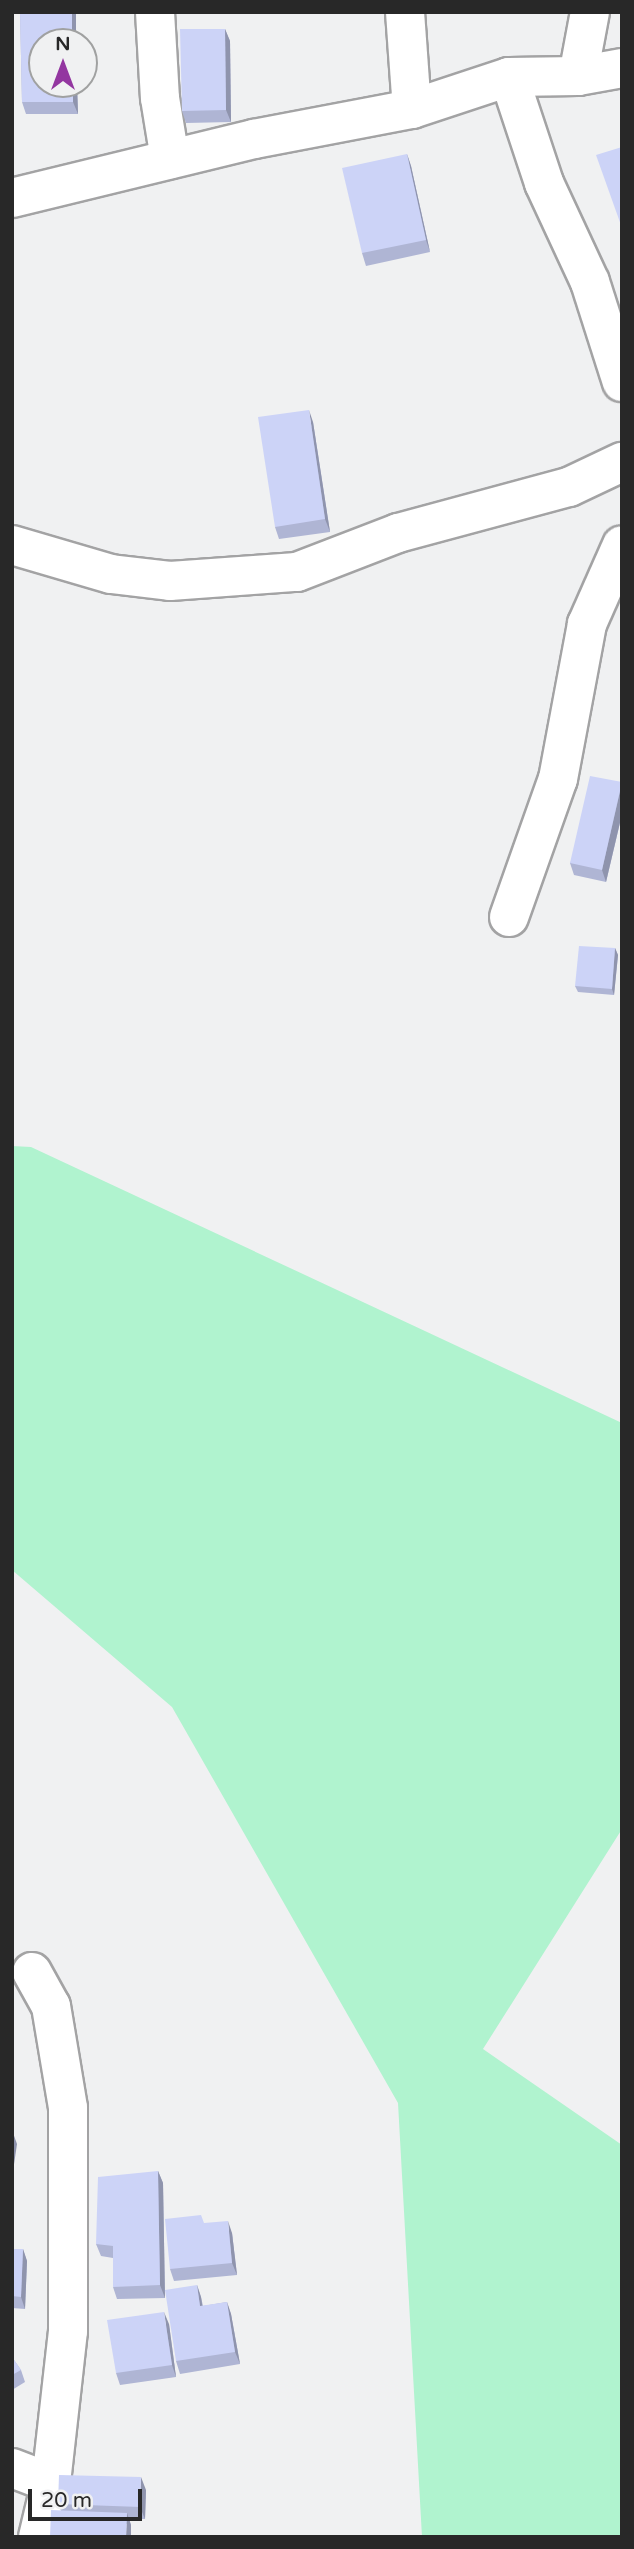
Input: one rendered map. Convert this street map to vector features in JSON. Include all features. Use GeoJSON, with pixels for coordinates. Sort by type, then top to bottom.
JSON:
{"type":"FeatureCollection","features":[{"type":"Feature","properties":{"kind":"street"},"geometry":{"type":"LineString","coordinates":[[155,12],[160,98],[170,159]]}},
{"type":"Feature","properties":{"kind":"street"},"geometry":{"type":"LineString","coordinates":[[405,12],[412,109]]}},
{"type":"Feature","properties":{"kind":"street"},"geometry":{"type":"LineString","coordinates":[[578,76],[590,12]]}},
{"type":"Feature","properties":{"kind":"street"},"geometry":{"type":"LineString","coordinates":[[12,198],[170,159],[412,109],[509,77],[578,76],[622,68]]}},
{"type":"Feature","properties":{"kind":"street"},"geometry":{"type":"LineString","coordinates":[[509,77],[544,183],[590,282],[622,382]]}},
{"type":"Feature","properties":{"kind":"street"},"geometry":{"type":"LineString","coordinates":[[12,545],[111,574],[170,581],[297,572],[398,533],[569,487],[622,462]]}},
{"type":"Feature","properties":{"kind":"street"},"geometry":{"type":"LineString","coordinates":[[509,917],[558,779],[587,624],[622,545]]}},
{"type":"Feature","properties":{"kind":"street"},"geometry":{"type":"LineString","coordinates":[[32,1972],[51,2006],[68,2108],[68,2331],[51,2483],[37,2537]]}},
{"type":"Feature","properties":{"kind":"street"},"geometry":{"type":"LineString","coordinates":[[12,2468],[51,2483]]}},
{"type":"Feature","properties":{"kind":"green space"},"geometry":{"type":"Polygon","coordinates":[[[12,1146],[31,1147],[622,1423],[622,1829],[483,2049],[622,2145],[622,2537],[422,2537],[398,2103],[172,1707],[12,1570],[12,1146]]]}},
{"type":"Feature","properties":{"kind":"building"},"geometry":{"type":"Polygon","coordinates":[[[20,12],[72,12],[72,28],[28,28],[28,98],[73,98],[73,102],[22,102],[20,12]]]}},
{"type":"Feature","properties":{"kind":"building"},"geometry":{"type":"Polygon","coordinates":[[[180,29],[225,29],[226,110],[182,111],[180,29]]]}},
{"type":"Feature","properties":{"kind":"building"},"geometry":{"type":"Polygon","coordinates":[[[622,147],[622,228],[596,155],[622,147]]]}},
{"type":"Feature","properties":{"kind":"building"},"geometry":{"type":"Polygon","coordinates":[[[407,154],[426,240],[362,253],[342,168],[407,154]]]}},
{"type":"Feature","properties":{"kind":"building"},"geometry":{"type":"Polygon","coordinates":[[[309,410],[325,519],[275,527],[258,417],[309,410]]]}},
{"type":"Feature","properties":{"kind":"building"},"geometry":{"type":"Polygon","coordinates":[[[590,776],[622,782],[602,870],[570,863],[590,776]]]}},
{"type":"Feature","properties":{"kind":"building"},"geometry":{"type":"Polygon","coordinates":[[[579,946],[615,948],[612,989],[575,986],[579,946]]]}},
{"type":"Feature","properties":{"kind":"building"},"geometry":{"type":"Polygon","coordinates":[[[158,2171],[160,2285],[113,2287],[113,2246],[96,2244],[98,2177],[158,2171]]]}},
{"type":"Feature","properties":{"kind":"building"},"geometry":{"type":"Polygon","coordinates":[[[201,2215],[204,2223],[228,2221],[232,2263],[170,2269],[165,2219],[201,2215]]]}},
{"type":"Feature","properties":{"kind":"building"},"geometry":{"type":"Polygon","coordinates":[[[12,2249],[23,2249],[21,2297],[12,2296],[12,2249]]]}},
{"type":"Feature","properties":{"kind":"building"},"geometry":{"type":"Polygon","coordinates":[[[197,2285],[200,2306],[227,2302],[235,2352],[176,2361],[165,2290],[197,2285]]]}},
{"type":"Feature","properties":{"kind":"building"},"geometry":{"type":"Polygon","coordinates":[[[164,2312],[172,2365],[116,2373],[107,2320],[164,2312]]]}},
{"type":"Feature","properties":{"kind":"building"},"geometry":{"type":"Polygon","coordinates":[[[12,2357],[21,2370],[12,2375],[12,2357]]]}},
{"type":"Feature","properties":{"kind":"building"},"geometry":{"type":"Polygon","coordinates":[[[59,2475],[141,2477],[140,2507],[58,2504],[59,2475]]]}},
{"type":"Feature","properties":{"kind":"building"},"geometry":{"type":"Polygon","coordinates":[[[51,2510],[127,2513],[126,2537],[50,2537],[51,2510]]]}}]}
